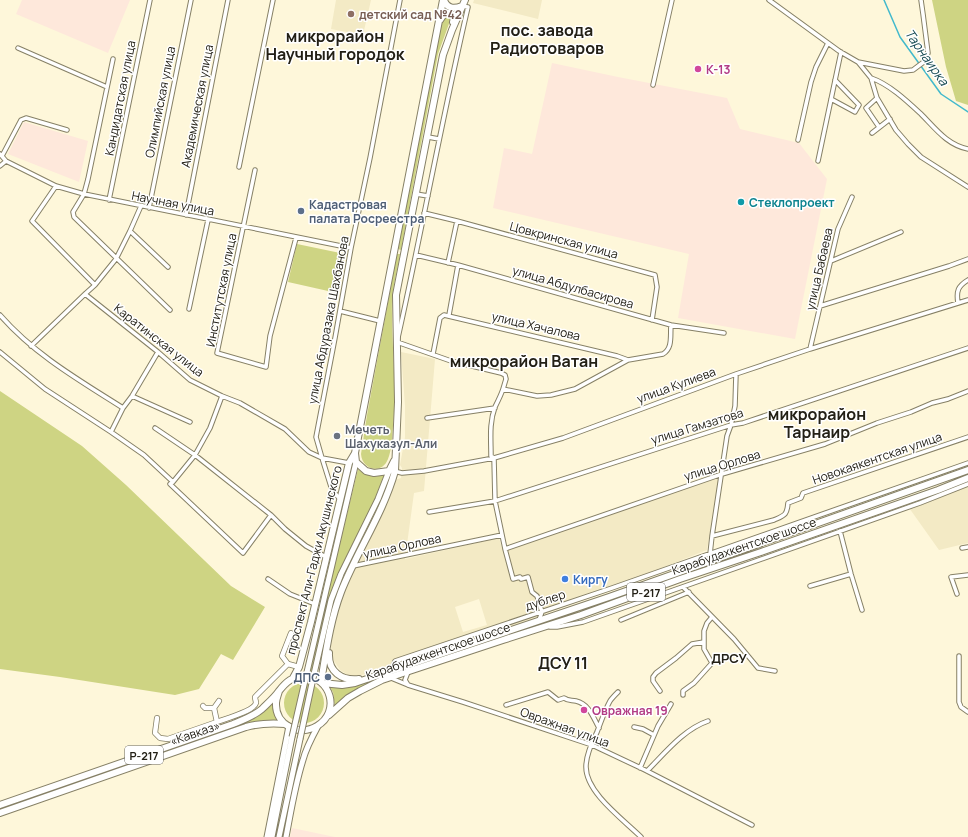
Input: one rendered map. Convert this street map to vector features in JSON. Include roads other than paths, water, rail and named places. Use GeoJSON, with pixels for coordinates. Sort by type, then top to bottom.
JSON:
{"type":"FeatureCollection","features":[{"type":"Feature","properties":{"kind":"highway"},"geometry":{"type":"LineString","coordinates":[[443,0],[446,5],[451,8],[462,6]]}},
{"type":"Feature","properties":{"kind":"highway","name":"проспект Али-Гаджи Акушинского"},"geometry":{"type":"LineString","coordinates":[[293,678],[298,667],[315,604],[349,463],[355,453],[443,0]]}},
{"type":"Feature","properties":{"kind":"highway"},"geometry":{"type":"LineString","coordinates":[[321,683],[329,635],[341,592],[392,481],[397,437],[398,402],[396,295],[443,55],[465,0]]}},
{"type":"Feature","properties":{"kind":"highway"},"geometry":{"type":"LineString","coordinates":[[438,25],[444,14],[447,12],[452,13],[454,19],[452,30]]}},
{"type":"Feature","properties":{"kind":"highway"},"geometry":{"type":"LineString","coordinates":[[393,253],[400,252],[404,255]]}},
{"type":"Feature","properties":{"kind":"highway"},"geometry":{"type":"LineString","coordinates":[[355,453],[356,462],[366,471],[374,474],[392,471]]}},
{"type":"Feature","properties":{"kind":"highway","name":"Карабудахкентское шоссе"},"geometry":{"type":"LineString","coordinates":[[321,683],[342,685],[355,683],[538,622],[968,470]]}},
{"type":"Feature","properties":{"kind":"highway","name":"Карабудахкентское шоссе"},"geometry":{"type":"LineString","coordinates":[[329,715],[348,698],[382,680],[581,615],[680,579],[938,490],[968,478]]}},
{"type":"Feature","properties":{"kind":"highway"},"geometry":{"type":"LineString","coordinates":[[329,635],[328,658],[330,666],[335,672],[347,679],[353,680],[373,677]]}},
{"type":"Feature","properties":{"kind":"highway"},"geometry":{"type":"LineString","coordinates":[[293,678],[304,676],[313,678],[327,689],[331,699],[329,715]]}},
{"type":"Feature","properties":{"kind":"highway","name":"Р-217"},"geometry":{"type":"LineString","coordinates":[[0,805],[253,716],[293,678]]}},
{"type":"Feature","properties":{"kind":"highway"},"geometry":{"type":"LineString","coordinates":[[279,691],[276,703],[277,711],[281,720],[287,725]]}},
{"type":"Feature","properties":{"kind":"highway","name":"Р-217"},"geometry":{"type":"LineString","coordinates":[[287,725],[296,730],[311,730],[324,721],[329,715]]}},
{"type":"Feature","properties":{"kind":"highway","name":"«Кавказ»"},"geometry":{"type":"LineString","coordinates":[[0,813],[246,727],[270,722],[287,725]]}},
{"type":"Feature","properties":{"kind":"main road"},"geometry":{"type":"LineString","coordinates":[[272,837],[292,737],[356,462]]}},
{"type":"Feature","properties":{"kind":"main road"},"geometry":{"type":"LineString","coordinates":[[279,837],[331,600],[341,574],[392,471]]}},
{"type":"Feature","properties":{"kind":"main road"},"geometry":{"type":"LineString","coordinates":[[267,837],[287,725]]}},
{"type":"Feature","properties":{"kind":"main road"},"geometry":{"type":"LineString","coordinates":[[286,837],[303,760],[318,726]]}},
{"type":"Feature","properties":{"kind":"street","name":"Кандидатская улица"},"geometry":{"type":"LineString","coordinates":[[109,200],[150,0]]}},
{"type":"Feature","properties":{"kind":"street","name":"Олимпийская улица"},"geometry":{"type":"LineString","coordinates":[[149,208],[191,0]]}},
{"type":"Feature","properties":{"kind":"street","name":"Академическая улица"},"geometry":{"type":"LineString","coordinates":[[186,216],[228,0]]}},
{"type":"Feature","properties":{"kind":"street"},"geometry":{"type":"LineString","coordinates":[[239,167],[273,0]]}},
{"type":"Feature","properties":{"kind":"street","name":"улица Абдуразака Шахбанова"},"geometry":{"type":"LineString","coordinates":[[340,499],[332,490],[316,437],[351,248],[400,0]]}},
{"type":"Feature","properties":{"kind":"street"},"geometry":{"type":"LineString","coordinates":[[653,85],[672,0]]}},
{"type":"Feature","properties":{"kind":"street"},"geometry":{"type":"LineString","coordinates":[[769,0],[828,43],[858,62],[904,71],[913,70],[920,65],[925,61],[928,53],[920,0]]}},
{"type":"Feature","properties":{"kind":"street"},"geometry":{"type":"LineString","coordinates":[[462,6],[468,7],[439,139],[398,342],[451,361],[505,375],[506,379],[502,394],[495,408],[490,434],[491,456],[494,458],[495,501],[513,579],[528,577],[532,592],[537,596],[542,612],[538,622]]}},
{"type":"Feature","properties":{"kind":"street"},"geometry":{"type":"LineString","coordinates":[[798,140],[811,82],[816,67],[828,43]]}},
{"type":"Feature","properties":{"kind":"street"},"geometry":{"type":"LineString","coordinates":[[18,48],[107,87]]}},
{"type":"Feature","properties":{"kind":"street"},"geometry":{"type":"LineString","coordinates":[[818,161],[841,52]]}},
{"type":"Feature","properties":{"kind":"street"},"geometry":{"type":"LineString","coordinates":[[113,59],[88,179],[84,194],[73,212],[74,216],[116,259],[170,310]]}},
{"type":"Feature","properties":{"kind":"street"},"geometry":{"type":"LineString","coordinates":[[858,62],[871,78],[877,98],[896,130],[908,144],[921,157],[968,187]]}},
{"type":"Feature","properties":{"kind":"street"},"geometry":{"type":"LineString","coordinates":[[871,78],[879,80],[892,88],[939,134],[952,143],[968,148]]}},
{"type":"Feature","properties":{"kind":"street"},"geometry":{"type":"LineString","coordinates":[[831,99],[855,112],[858,105],[835,80]]}},
{"type":"Feature","properties":{"kind":"street"},"geometry":{"type":"LineString","coordinates":[[877,98],[866,108],[879,127]]}},
{"type":"Feature","properties":{"kind":"street"},"geometry":{"type":"LineString","coordinates":[[1,155],[21,120],[26,118],[67,130]]}},
{"type":"Feature","properties":{"kind":"street"},"geometry":{"type":"LineString","coordinates":[[872,133],[890,119]]}},
{"type":"Feature","properties":{"kind":"street"},"geometry":{"type":"LineString","coordinates":[[428,137],[439,139]]}},
{"type":"Feature","properties":{"kind":"street","name":"Научная улица"},"geometry":{"type":"LineString","coordinates":[[1,155],[6,161],[56,186],[84,194],[186,216],[351,248]]}},
{"type":"Feature","properties":{"kind":"street"},"geometry":{"type":"LineString","coordinates":[[0,166],[6,161]]}},
{"type":"Feature","properties":{"kind":"street","name":"Институтская улица"},"geometry":{"type":"LineString","coordinates":[[255,170],[217,353],[266,366],[270,336],[296,238]]}},
{"type":"Feature","properties":{"kind":"street"},"geometry":{"type":"LineString","coordinates":[[56,186],[32,221],[95,285]]}},
{"type":"Feature","properties":{"kind":"street"},"geometry":{"type":"LineString","coordinates":[[416,194],[428,196]]}},
{"type":"Feature","properties":{"kind":"street","name":"улица Бабаева"},"geometry":{"type":"LineString","coordinates":[[810,348],[838,229],[852,197]]}},
{"type":"Feature","properties":{"kind":"street"},"geometry":{"type":"LineString","coordinates":[[31,346],[95,285],[116,259],[141,206]]}},
{"type":"Feature","properties":{"kind":"street","name":"Цовкринская улица"},"geometry":{"type":"LineString","coordinates":[[424,213],[655,275],[657,287],[652,320]]}},
{"type":"Feature","properties":{"kind":"street"},"geometry":{"type":"LineString","coordinates":[[189,309],[208,220]]}},
{"type":"Feature","properties":{"kind":"street"},"geometry":{"type":"LineString","coordinates":[[448,263],[457,221]]}},
{"type":"Feature","properties":{"kind":"street"},"geometry":{"type":"LineString","coordinates":[[130,231],[168,267]]}},
{"type":"Feature","properties":{"kind":"street"},"geometry":{"type":"LineString","coordinates":[[831,261],[901,232]]}},
{"type":"Feature","properties":{"kind":"street","name":"улица Абдулбасирова"},"geometry":{"type":"LineString","coordinates":[[416,255],[458,265],[670,325],[724,333]]}},
{"type":"Feature","properties":{"kind":"street"},"geometry":{"type":"LineString","coordinates":[[820,306],[968,259]]}},
{"type":"Feature","properties":{"kind":"street"},"geometry":{"type":"LineString","coordinates":[[433,354],[440,318],[444,315],[449,315],[458,265]]}},
{"type":"Feature","properties":{"kind":"street"},"geometry":{"type":"LineString","coordinates":[[958,303],[958,288],[968,280]]}},
{"type":"Feature","properties":{"kind":"street","name":"Каратинская улица"},"geometry":{"type":"LineString","coordinates":[[85,294],[158,352],[190,380],[240,403],[285,428],[309,452],[322,458],[349,463]]}},
{"type":"Feature","properties":{"kind":"street","name":"улица Кулиева"},"geometry":{"type":"LineString","coordinates":[[392,471],[424,471],[494,458],[563,438],[810,348],[968,300]]}},
{"type":"Feature","properties":{"kind":"street"},"geometry":{"type":"LineString","coordinates":[[340,311],[380,321]]}},
{"type":"Feature","properties":{"kind":"street"},"geometry":{"type":"LineString","coordinates":[[0,315],[31,346],[60,368],[123,408]]}},
{"type":"Feature","properties":{"kind":"street","name":"улица Хачалова"},"geometry":{"type":"LineString","coordinates":[[449,315],[628,360]]}},
{"type":"Feature","properties":{"kind":"street"},"geometry":{"type":"LineString","coordinates":[[503,389],[537,396],[551,395],[575,389],[628,360],[663,354],[670,346],[670,325]]}},
{"type":"Feature","properties":{"kind":"street","name":"улица Гамзатова"},"geometry":{"type":"LineString","coordinates":[[429,512],[495,501],[731,425],[743,423],[968,348]]}},
{"type":"Feature","properties":{"kind":"street"},"geometry":{"type":"LineString","coordinates":[[0,352],[45,389],[144,454],[173,482]]}},
{"type":"Feature","properties":{"kind":"street"},"geometry":{"type":"LineString","coordinates":[[111,432],[123,408],[132,396],[158,352]]}},
{"type":"Feature","properties":{"kind":"street"},"geometry":{"type":"LineString","coordinates":[[710,554],[727,436],[736,406],[736,374]]}},
{"type":"Feature","properties":{"kind":"street","name":"улица Орлова"},"geometry":{"type":"LineString","coordinates":[[505,549],[722,474],[825,444],[876,423],[912,412],[932,403],[948,399],[968,391]]}},
{"type":"Feature","properties":{"kind":"street"},"geometry":{"type":"LineString","coordinates":[[132,396],[190,422]]}},
{"type":"Feature","properties":{"kind":"street"},"geometry":{"type":"LineString","coordinates":[[222,396],[210,428],[195,455],[170,484],[243,553],[271,515]]}},
{"type":"Feature","properties":{"kind":"street"},"geometry":{"type":"LineString","coordinates":[[427,418],[495,408]]}},
{"type":"Feature","properties":{"kind":"street"},"geometry":{"type":"LineString","coordinates":[[155,428],[195,455],[271,515],[306,546],[326,557]]}},
{"type":"Feature","properties":{"kind":"street","name":"Новокаякентская улица"},"geometry":{"type":"LineString","coordinates":[[712,536],[774,520],[783,516],[787,512],[788,503],[801,498],[803,493],[968,437]]}},
{"type":"Feature","properties":{"kind":"street","name":"дублер"},"geometry":{"type":"LineString","coordinates":[[392,670],[395,661],[710,554],[968,463]]}},
{"type":"Feature","properties":{"kind":"street"},"geometry":{"type":"LineString","coordinates":[[543,627],[557,627],[583,622],[920,503],[968,484]]}},
{"type":"Feature","properties":{"kind":"street"},"geometry":{"type":"LineString","coordinates":[[840,531],[862,610]]}},
{"type":"Feature","properties":{"kind":"street","name":"улица Орлова"},"geometry":{"type":"LineString","coordinates":[[353,566],[502,534]]}},
{"type":"Feature","properties":{"kind":"street"},"geometry":{"type":"LineString","coordinates":[[962,548],[968,547]]}},
{"type":"Feature","properties":{"kind":"street"},"geometry":{"type":"LineString","coordinates":[[810,586],[851,574]]}},
{"type":"Feature","properties":{"kind":"street"},"geometry":{"type":"LineString","coordinates":[[957,594],[951,577],[968,575]]}},
{"type":"Feature","properties":{"kind":"street"},"geometry":{"type":"LineString","coordinates":[[268,579],[290,594],[315,604]]}},
{"type":"Feature","properties":{"kind":"street"},"geometry":{"type":"LineString","coordinates":[[683,587],[734,639],[758,668],[775,671]]}},
{"type":"Feature","properties":{"kind":"street"},"geometry":{"type":"LineString","coordinates":[[622,620],[689,592]]}},
{"type":"Feature","properties":{"kind":"street"},"geometry":{"type":"LineString","coordinates":[[683,695],[683,691],[694,683],[712,663],[704,648],[704,631],[707,623],[712,617]]}},
{"type":"Feature","properties":{"kind":"street"},"geometry":{"type":"LineString","coordinates":[[291,633],[282,656],[288,664],[298,667]]}},
{"type":"Feature","properties":{"kind":"street"},"geometry":{"type":"LineString","coordinates":[[660,691],[653,681],[653,676],[692,644],[704,642]]}},
{"type":"Feature","properties":{"kind":"street"},"geometry":{"type":"LineString","coordinates":[[959,656],[959,702],[961,707],[968,712]]}},
{"type":"Feature","properties":{"kind":"street"},"geometry":{"type":"LineString","coordinates":[[157,718],[155,733],[160,738],[168,739],[234,716],[253,708],[256,704],[255,697],[288,664]]}},
{"type":"Feature","properties":{"kind":"street"},"geometry":{"type":"LineString","coordinates":[[408,672],[405,680],[408,685]]}},
{"type":"Feature","properties":{"kind":"street","name":"Овражная улица"},"geometry":{"type":"LineString","coordinates":[[391,678],[408,685],[592,743],[752,825]]}},
{"type":"Feature","properties":{"kind":"street"},"geometry":{"type":"LineString","coordinates":[[506,705],[548,692],[558,700],[564,698],[586,705],[599,728]]}},
{"type":"Feature","properties":{"kind":"street"},"geometry":{"type":"LineString","coordinates":[[618,692],[610,701],[592,743],[587,759],[587,774],[593,788],[602,800],[641,837]]}},
{"type":"Feature","properties":{"kind":"street"},"geometry":{"type":"LineString","coordinates":[[217,722],[214,708],[219,700]]}},
{"type":"Feature","properties":{"kind":"street"},"geometry":{"type":"LineString","coordinates":[[640,768],[658,726],[671,704]]}},
{"type":"Feature","properties":{"kind":"street"},"geometry":{"type":"LineString","coordinates":[[203,706],[205,708],[214,708]]}},
{"type":"Feature","properties":{"kind":"street"},"geometry":{"type":"LineString","coordinates":[[648,771],[679,739],[708,721]]}},
{"type":"Feature","properties":{"kind":"street"},"geometry":{"type":"LineString","coordinates":[[634,727],[643,729],[654,735]]}},
{"type":"Feature","properties":{"kind":"waterway","name":"Тарнаирка"},"geometry":{"type":"LineString","coordinates":[[884,0],[900,37],[941,94],[968,112]]}},
{"type":"Feature","properties":{"kind":"place","name":"детский сад №42"},"geometry":{"type":"Point","coordinates":[351,14]}},
{"type":"Feature","properties":{"kind":"place","name":"К-13"},"geometry":{"type":"Point","coordinates":[698,69]}},
{"type":"Feature","properties":{"kind":"place","name":"Стеклопроект"},"geometry":{"type":"Point","coordinates":[741,202]}},
{"type":"Feature","properties":{"kind":"place","name":"Кадастровая палата Росреестра"},"geometry":{"type":"Point","coordinates":[301,211]}},
{"type":"Feature","properties":{"kind":"place","name":"Мечеть Шахуказул-Али"},"geometry":{"type":"Point","coordinates":[337,436]}},
{"type":"Feature","properties":{"kind":"place","name":"Киргу"},"geometry":{"type":"Point","coordinates":[565,579]}},
{"type":"Feature","properties":{"kind":"place","name":"ДПС"},"geometry":{"type":"Point","coordinates":[328,677]}},
{"type":"Feature","properties":{"kind":"place","name":"Овражная 19"},"geometry":{"type":"Point","coordinates":[584,710]}},
{"type":"Feature","properties":{"kind":"district","name":"пос. завода Радиотоваров"},"geometry":{"type":"Point","coordinates":[547,39]}},
{"type":"Feature","properties":{"kind":"district","name":"микрорайон Научный городок"},"geometry":{"type":"Point","coordinates":[335,45]}},
{"type":"Feature","properties":{"kind":"district","name":"микрорайон Ватан"},"geometry":{"type":"Point","coordinates":[524,361]}},
{"type":"Feature","properties":{"kind":"district","name":"микрорайон Тарнаир"},"geometry":{"type":"Point","coordinates":[817,423]}},
{"type":"Feature","properties":{"kind":"district","name":"ДРСУ"},"geometry":{"type":"Point","coordinates":[729,658]}},
{"type":"Feature","properties":{"kind":"district","name":"ДСУ 11"},"geometry":{"type":"Point","coordinates":[563,663]}}]}
